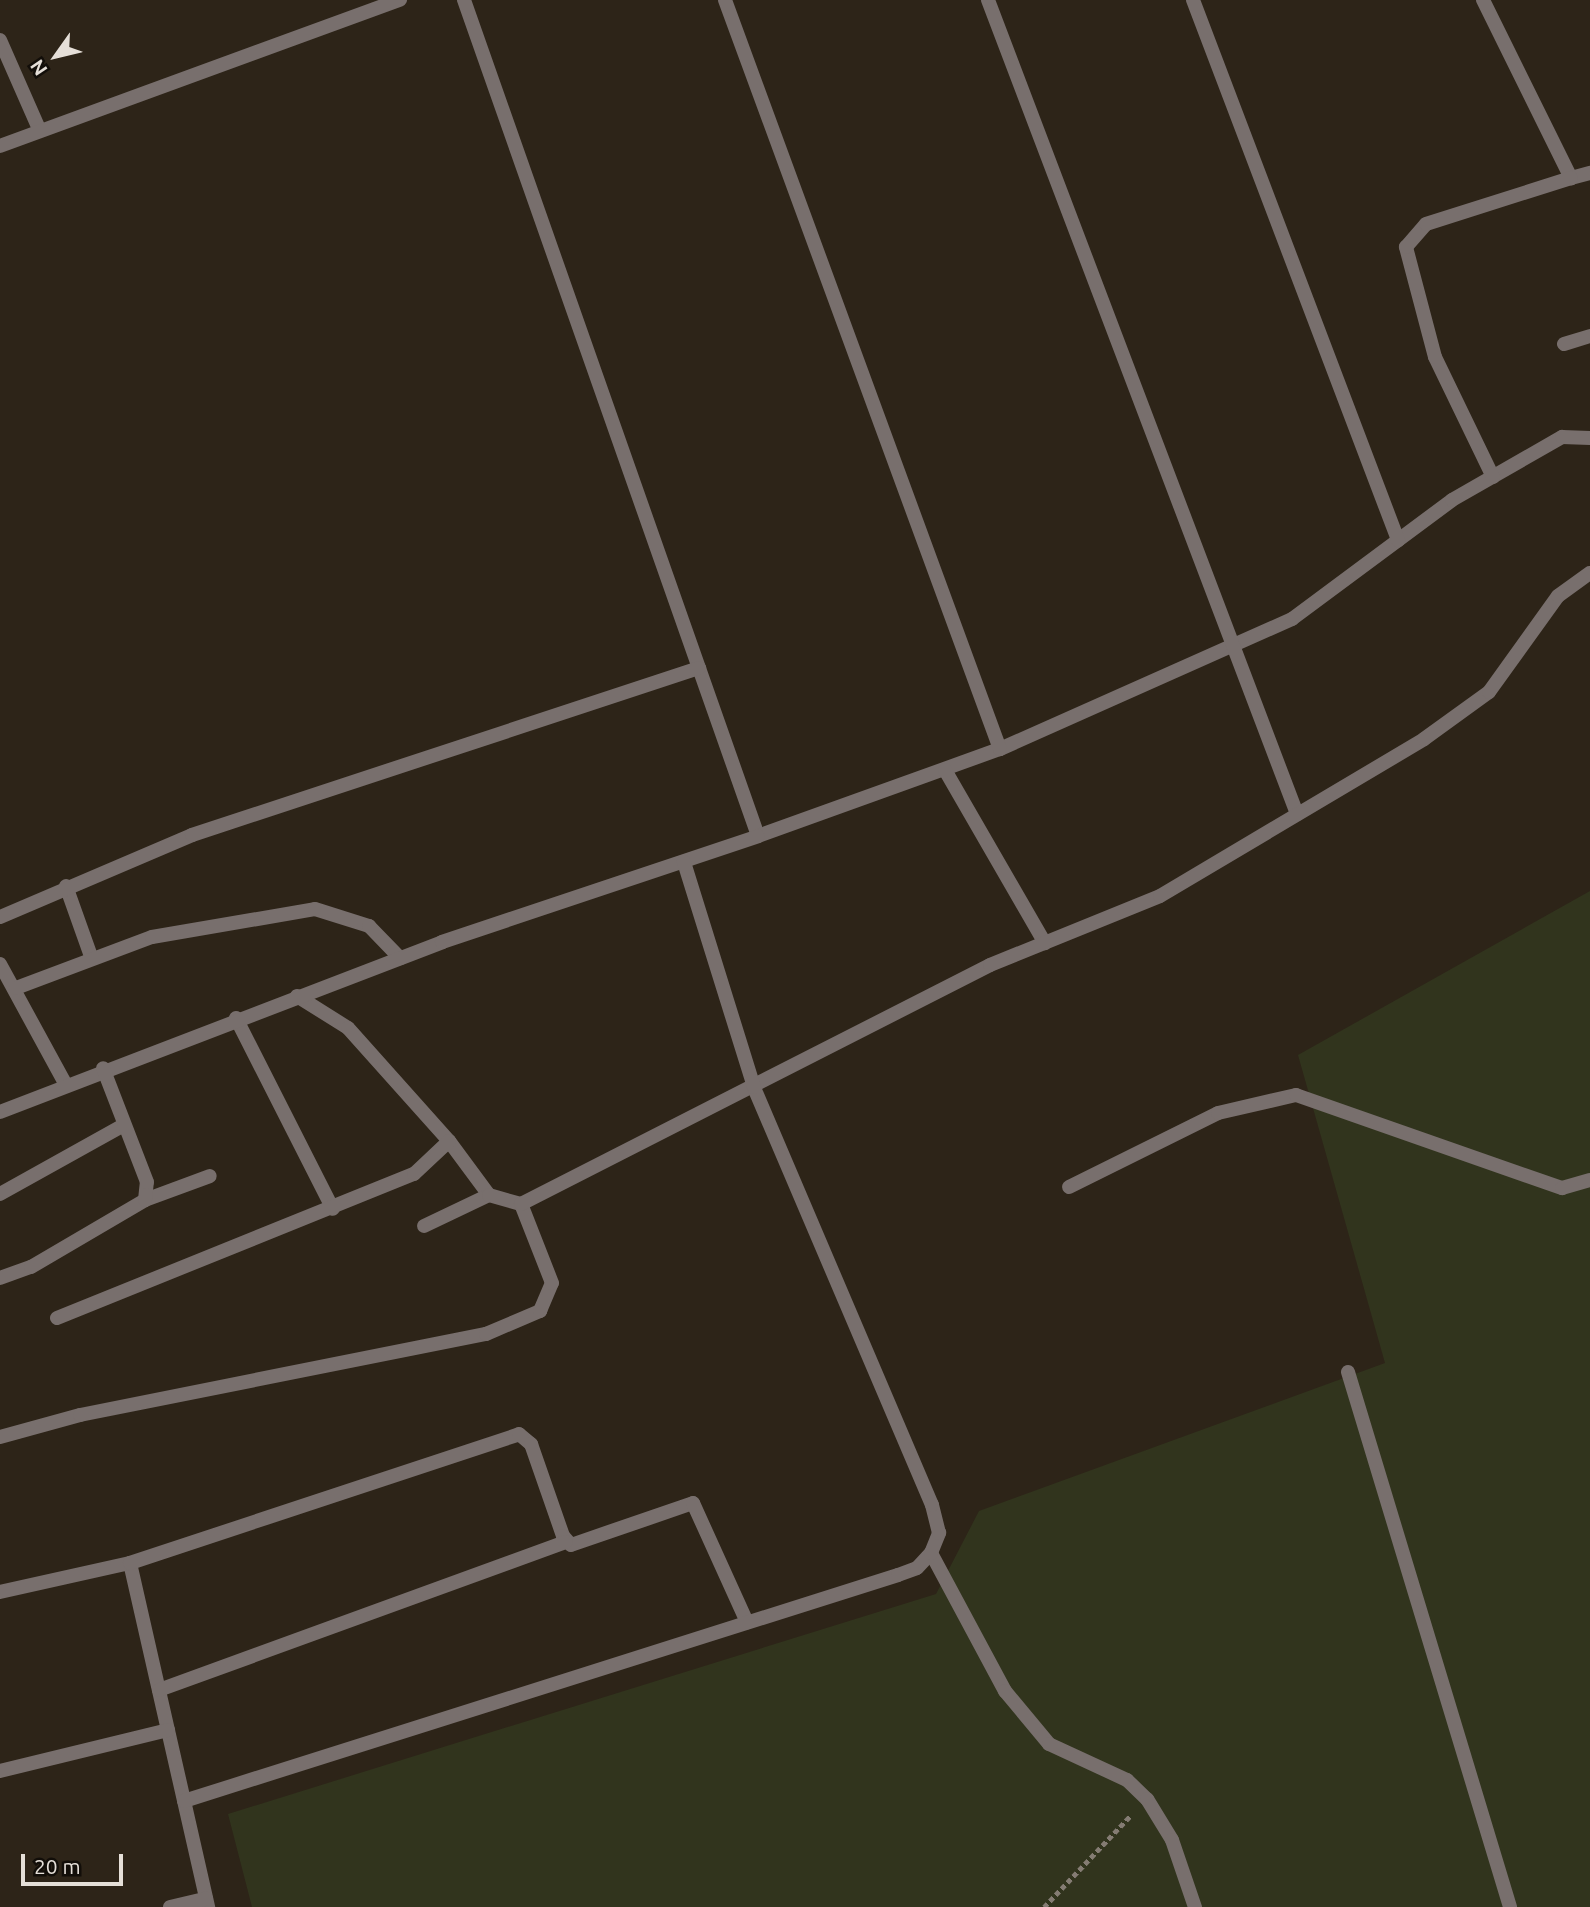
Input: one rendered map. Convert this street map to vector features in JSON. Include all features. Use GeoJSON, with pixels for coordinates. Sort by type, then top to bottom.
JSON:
{"type":"FeatureCollection","features":[{"type":"Feature","properties":{"kind":"street"},"geometry":{"type":"LineString","coordinates":[[0,146],[400,0]]}},
{"type":"Feature","properties":{"kind":"street"},"geometry":{"type":"LineString","coordinates":[[464,0],[758,836]]}},
{"type":"Feature","properties":{"kind":"street"},"geometry":{"type":"LineString","coordinates":[[725,0],[1000,749]]}},
{"type":"Feature","properties":{"kind":"street"},"geometry":{"type":"LineString","coordinates":[[988,0],[1237,643],[1297,814]]}},
{"type":"Feature","properties":{"kind":"street"},"geometry":{"type":"LineString","coordinates":[[1193,0],[1398,540]]}},
{"type":"Feature","properties":{"kind":"street"},"geometry":{"type":"LineString","coordinates":[[1483,0],[1571,178]]}},
{"type":"Feature","properties":{"kind":"street"},"geometry":{"type":"LineString","coordinates":[[0,40],[40,131]]}},
{"type":"Feature","properties":{"kind":"street"},"geometry":{"type":"LineString","coordinates":[[1493,477],[1435,357],[1406,247],[1426,224],[1590,173]]}},
{"type":"Feature","properties":{"kind":"street"},"geometry":{"type":"LineString","coordinates":[[1564,344],[1590,336]]}},
{"type":"Feature","properties":{"kind":"street"},"geometry":{"type":"LineString","coordinates":[[0,1112],[103,1068],[400,958],[684,862],[1000,749],[1292,619],[1398,540],[1493,477],[1562,437],[1590,438]]}},
{"type":"Feature","properties":{"kind":"street"},"geometry":{"type":"LineString","coordinates":[[297,996],[348,1028],[449,1141],[489,1195],[521,1204],[990,965],[1160,896],[1424,738],[1489,692],[1558,596],[1590,573]]}},
{"type":"Feature","properties":{"kind":"street"},"geometry":{"type":"LineString","coordinates":[[0,917],[66,886],[192,835],[699,668]]}},
{"type":"Feature","properties":{"kind":"street"},"geometry":{"type":"LineString","coordinates":[[945,769],[1045,943]]}},
{"type":"Feature","properties":{"kind":"street"},"geometry":{"type":"LineString","coordinates":[[184,1801],[898,1575],[917,1567],[930,1553],[939,1532],[932,1505],[754,1087],[684,862]]}},
{"type":"Feature","properties":{"kind":"street"},"geometry":{"type":"LineString","coordinates":[[66,886],[92,960]]}},
{"type":"Feature","properties":{"kind":"street"},"geometry":{"type":"LineString","coordinates":[[16,988],[152,937],[315,909],[369,926],[400,958]]}},
{"type":"Feature","properties":{"kind":"street"},"geometry":{"type":"LineString","coordinates":[[0,964],[16,988],[65,1083]]}},
{"type":"Feature","properties":{"kind":"street"},"geometry":{"type":"LineString","coordinates":[[236,1018],[333,1209]]}},
{"type":"Feature","properties":{"kind":"street"},"geometry":{"type":"LineString","coordinates":[[103,1068],[147,1182],[145,1200]]}},
{"type":"Feature","properties":{"kind":"street"},"geometry":{"type":"LineString","coordinates":[[1069,1187],[1218,1113],[1296,1095],[1562,1188],[1590,1180]]}},
{"type":"Feature","properties":{"kind":"street"},"geometry":{"type":"LineString","coordinates":[[0,1194],[124,1125]]}},
{"type":"Feature","properties":{"kind":"street"},"geometry":{"type":"LineString","coordinates":[[57,1318],[333,1209],[414,1174],[449,1141]]}},
{"type":"Feature","properties":{"kind":"street"},"geometry":{"type":"LineString","coordinates":[[0,1278],[31,1267],[145,1200],[210,1177]]}},
{"type":"Feature","properties":{"kind":"street"},"geometry":{"type":"LineString","coordinates":[[424,1226],[489,1195]]}},
{"type":"Feature","properties":{"kind":"street"},"geometry":{"type":"LineString","coordinates":[[0,1437],[80,1415],[485,1334],[540,1311],[552,1283],[521,1204]]}},
{"type":"Feature","properties":{"kind":"street"},"geometry":{"type":"LineString","coordinates":[[1348,1372],[1510,1907]]}},
{"type":"Feature","properties":{"kind":"street"},"geometry":{"type":"LineString","coordinates":[[0,1592],[130,1563],[519,1434],[531,1444],[566,1542]]}},
{"type":"Feature","properties":{"kind":"street"},"geometry":{"type":"LineString","coordinates":[[159,1690],[566,1542],[693,1503],[747,1622]]}},
{"type":"Feature","properties":{"kind":"street"},"geometry":{"type":"LineString","coordinates":[[930,1553],[1005,1691],[1049,1744],[1127,1780],[1147,1799],[1172,1840],[1195,1907]]}},
{"type":"Feature","properties":{"kind":"street"},"geometry":{"type":"LineString","coordinates":[[130,1563],[207,1903],[170,1907]]}},
{"type":"Feature","properties":{"kind":"street"},"geometry":{"type":"LineString","coordinates":[[0,1771],[168,1730]]}},
{"type":"Feature","properties":{"kind":"path"},"geometry":{"type":"LineString","coordinates":[[1044,1907],[1147,1799]]}},
{"type":"Feature","properties":{"kind":"green space"},"geometry":{"type":"Polygon","coordinates":[[[1590,891],[1590,1907],[252,1907],[228,1814],[936,1594],[979,1511],[1385,1363],[1298,1055],[1590,891]]]}}]}
